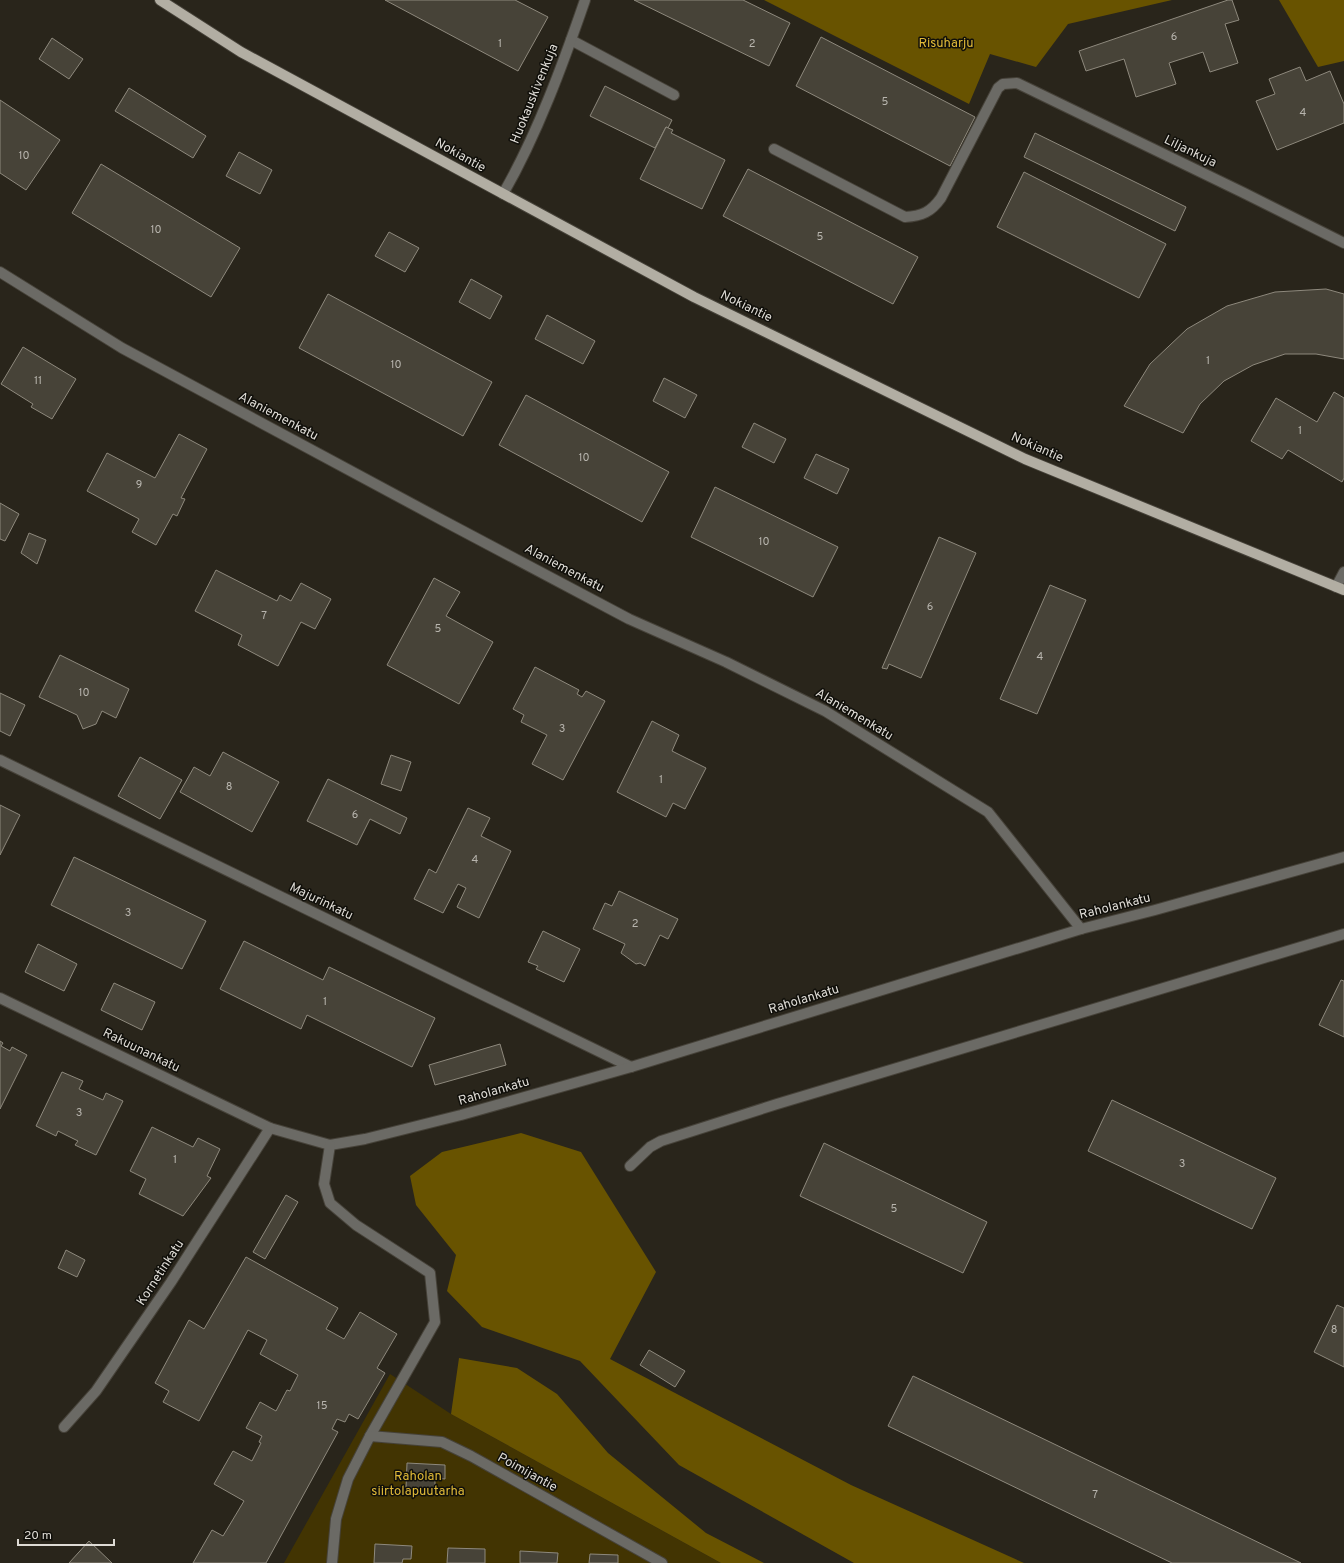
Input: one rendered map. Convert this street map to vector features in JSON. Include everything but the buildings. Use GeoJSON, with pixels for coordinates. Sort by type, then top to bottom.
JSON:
{"type":"FeatureCollection","features":[{"type":"Feature","properties":{"kind":"main road","name":"Nokiantie"},"geometry":{"type":"LineString","coordinates":[[160,0],[241,52],[694,297],[1024,458],[1340,589]]}},
{"type":"Feature","properties":{"kind":"street","name":"Huokauskivenkuja"},"geometry":{"type":"LineString","coordinates":[[503,194],[520,165],[571,40],[585,0]]}},
{"type":"Feature","properties":{"kind":"street"},"geometry":{"type":"LineString","coordinates":[[571,40],[674,95]]}},
{"type":"Feature","properties":{"kind":"street","name":"Liljankuja"},"geometry":{"type":"LineString","coordinates":[[774,149],[905,218],[918,217],[931,209],[941,198],[998,88],[1003,84],[1017,84],[1024,86],[1344,243]]}},
{"type":"Feature","properties":{"kind":"street","name":"Alaniemenkatu"},"geometry":{"type":"LineString","coordinates":[[0,272],[116,344],[442,520],[630,619],[726,662],[825,711],[988,812],[1080,929]]}},
{"type":"Feature","properties":{"kind":"street"},"geometry":{"type":"LineString","coordinates":[[1340,589],[1344,572]]}},
{"type":"Feature","properties":{"kind":"street","name":"Majurinkatu"},"geometry":{"type":"LineString","coordinates":[[0,760],[631,1067]]}},
{"type":"Feature","properties":{"kind":"street","name":"Raholankatu"},"geometry":{"type":"LineString","coordinates":[[270,1128],[330,1145],[365,1139],[461,1115],[631,1067],[1080,929],[1155,910],[1344,857]]}},
{"type":"Feature","properties":{"kind":"street"},"geometry":{"type":"LineString","coordinates":[[630,1166],[650,1147],[661,1141],[777,1104],[1344,934]]}},
{"type":"Feature","properties":{"kind":"street","name":"Rakuunankatu"},"geometry":{"type":"LineString","coordinates":[[0,998],[270,1128]]}},
{"type":"Feature","properties":{"kind":"street","name":"Kornetinkatu"},"geometry":{"type":"LineString","coordinates":[[64,1427],[96,1391],[171,1282],[270,1128]]}},
{"type":"Feature","properties":{"kind":"street"},"geometry":{"type":"LineString","coordinates":[[330,1145],[324,1184],[330,1203],[356,1225],[430,1273],[435,1322],[370,1436],[348,1479],[338,1512],[332,1563]]}},
{"type":"Feature","properties":{"kind":"street","name":"Poimijantie"},"geometry":{"type":"LineString","coordinates":[[370,1436],[442,1442],[471,1456],[662,1563]]}},
{"type":"Feature","properties":{"kind":"green space","name":"Risuharju"},"geometry":{"type":"Polygon","coordinates":[[[764,0],[1172,0],[1068,24],[1036,67],[990,54],[969,104],[764,0]]]}},
{"type":"Feature","properties":{"kind":"green space"},"geometry":{"type":"Polygon","coordinates":[[[1279,0],[1344,0],[1344,61],[1318,67],[1279,0]]]}},
{"type":"Feature","properties":{"kind":"green space"},"geometry":{"type":"Polygon","coordinates":[[[521,1133],[581,1152],[656,1272],[610,1359],[851,1485],[1024,1563],[854,1563],[679,1465],[580,1361],[482,1327],[447,1291],[456,1255],[416,1205],[410,1176],[442,1152],[521,1133]]]}},
{"type":"Feature","properties":{"kind":"green space"},"geometry":{"type":"Polygon","coordinates":[[[459,1358],[517,1368],[557,1394],[608,1453],[706,1533],[764,1563],[721,1563],[451,1414],[459,1358]]]}},
{"type":"Feature","properties":{"kind":"green space","name":"Raholan siirtolapuutarha"},"geometry":{"type":"Polygon","coordinates":[[[390,1374],[451,1414],[721,1563],[284,1563],[390,1374]]]}}]}
